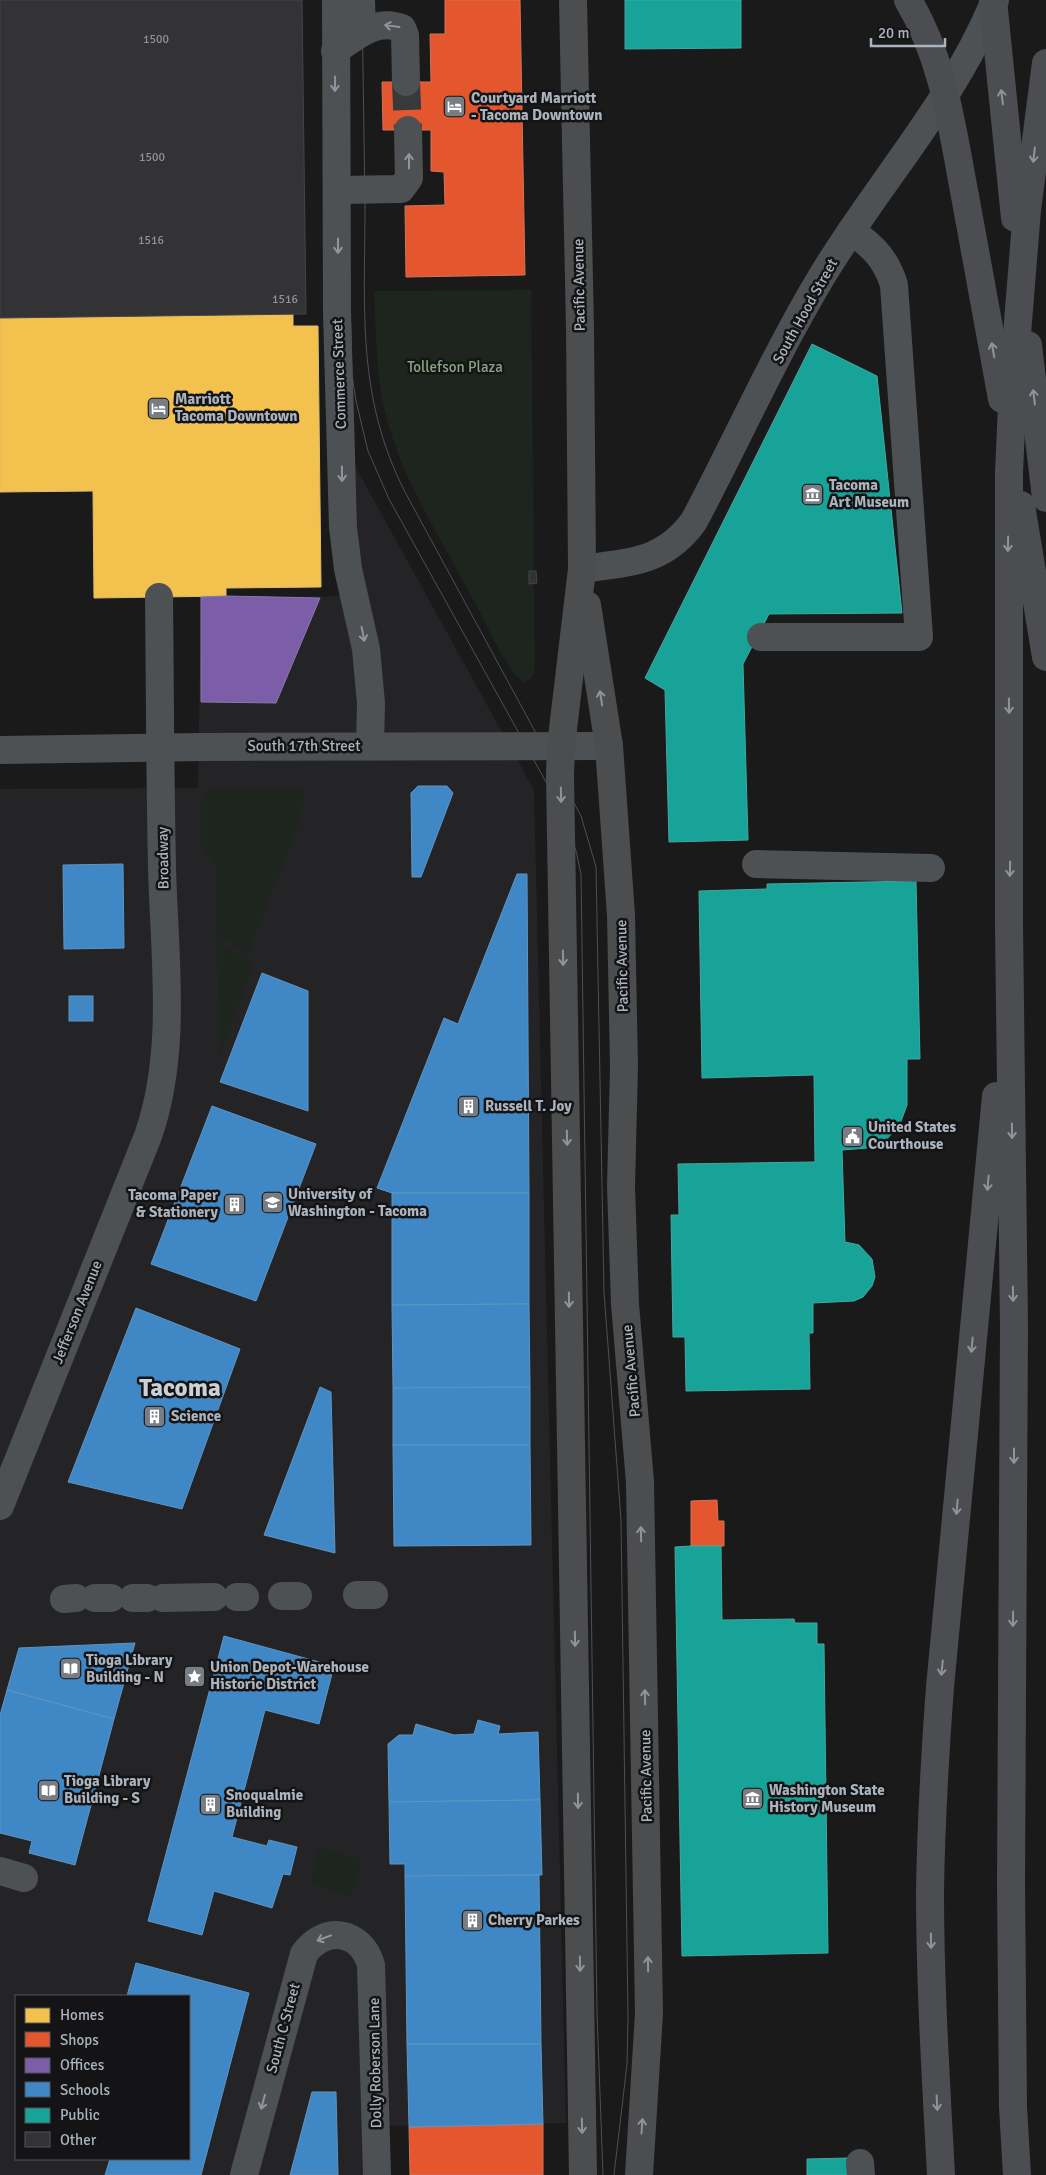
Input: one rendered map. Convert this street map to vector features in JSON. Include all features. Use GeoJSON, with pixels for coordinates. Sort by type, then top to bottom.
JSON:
{"type":"FeatureCollection","features":[{"type":"Feature","properties":{"kind":"highway"},"geometry":{"type":"LineString","coordinates":[[908,0],[928,39],[940,73],[952,125],[1016,472],[1046,657]]}},
{"type":"Feature","properties":{"kind":"highway"},"geometry":{"type":"LineString","coordinates":[[994,0],[1046,498]]}},
{"type":"Feature","properties":{"kind":"highway"},"geometry":{"type":"LineString","coordinates":[[1017,2175],[1013,2107],[1011,1893],[1014,1327],[1009,925],[1009,472],[1013,384],[1027,210],[1046,67]]}},
{"type":"Feature","properties":{"kind":"highway"},"geometry":{"type":"LineString","coordinates":[[941,2175],[930,1892],[934,1772],[940,1687],[996,1097],[1009,925]]}},
{"type":"Feature","properties":{"kind":"main road","name":"Pacific Avenue"},"geometry":{"type":"LineString","coordinates":[[573,0],[580,327],[582,569],[561,746],[583,2175]]}},
{"type":"Feature","properties":{"kind":"main road","name":"Pacific Avenue"},"geometry":{"type":"LineString","coordinates":[[582,569],[609,746],[621,916],[624,1067],[621,1186],[625,1304],[640,1482],[644,1622],[648,2013],[639,2175]]}},
{"type":"Feature","properties":{"kind":"street","name":"Commerce Street"},"geometry":{"type":"LineString","coordinates":[[336,0],[337,312],[343,527],[348,569],[366,649],[371,703],[370,746]]}},
{"type":"Feature","properties":{"kind":"street"},"geometry":{"type":"LineString","coordinates":[[361,0],[362,31]]}},
{"type":"Feature","properties":{"kind":"street","name":"South Hood Street"},"geometry":{"type":"LineString","coordinates":[[582,569],[652,557],[665,550],[685,534],[694,521],[822,277],[851,231],[950,88],[970,54],[994,0]]}},
{"type":"Feature","properties":{"kind":"street"},"geometry":{"type":"LineString","coordinates":[[336,51],[362,31],[379,25],[392,24],[402,28],[405,35],[406,82]]}},
{"type":"Feature","properties":{"kind":"street"},"geometry":{"type":"LineString","coordinates":[[338,190],[401,189],[409,178],[408,130]]}},
{"type":"Feature","properties":{"kind":"street"},"geometry":{"type":"LineString","coordinates":[[761,637],[919,637],[894,285],[882,257],[872,246],[851,231]]}},
{"type":"Feature","properties":{"kind":"street","name":"Broadway"},"geometry":{"type":"LineString","coordinates":[[155,1117],[164,1073],[166,1044],[159,597]]}},
{"type":"Feature","properties":{"kind":"street","name":"South 17th Street"},"geometry":{"type":"LineString","coordinates":[[0,750],[161,747],[609,746]]}},
{"type":"Feature","properties":{"kind":"street"},"geometry":{"type":"LineString","coordinates":[[756,864],[931,868]]}},
{"type":"Feature","properties":{"kind":"street","name":"Jefferson Avenue"},"geometry":{"type":"LineString","coordinates":[[2,1495],[155,1117]]}},
{"type":"Feature","properties":{"kind":"street"},"geometry":{"type":"LineString","coordinates":[[113,1598],[287,1596]]}},
{"type":"Feature","properties":{"kind":"street","name":"South C Street"},"geometry":{"type":"LineString","coordinates":[[244,2175],[304,1954],[310,1945],[321,1938],[332,1935],[342,1935],[359,1944],[366,1952]]}},
{"type":"Feature","properties":{"kind":"street","name":"Dolly Roberson Lane"},"geometry":{"type":"LineString","coordinates":[[366,1952],[371,1965],[374,2013],[377,2175]]}},
{"type":"Feature","properties":{"kind":"shaded area","name":"University of Washington - Tacoma"},"geometry":{"type":"Polygon","coordinates":[[[355,466],[534,790],[566,2123],[376,2126],[377,2175],[0,2175],[0,789],[198,788],[201,597],[360,596],[355,466]]]}},
{"type":"Feature","properties":{"kind":"green space","name":"Tollefson Plaza"},"geometry":{"type":"Polygon","coordinates":[[[531,290],[535,668],[532,677],[524,683],[510,667],[497,646],[433,527],[396,448],[387,421],[381,393],[374,291],[531,290]]]}},
{"type":"Feature","properties":{"kind":"green space"},"geometry":{"type":"Polygon","coordinates":[[[213,788],[304,788],[302,815],[248,954],[216,933],[216,868],[201,846],[201,801],[204,793],[213,788]]]}},
{"type":"Feature","properties":{"kind":"green space"},"geometry":{"type":"Polygon","coordinates":[[[217,941],[253,965],[220,1057],[217,941]]]}},
{"type":"Feature","properties":{"kind":"green space"},"geometry":{"type":"Polygon","coordinates":[[[319,1848],[362,1859],[352,1896],[310,1884],[319,1848]]]}},
{"type":"Feature","properties":{"kind":"building: Homes","name":"Marriott Tacoma Downtown"},"geometry":{"type":"Polygon","coordinates":[[[293,314],[293,326],[318,326],[321,587],[226,588],[226,596],[94,598],[93,491],[0,492],[0,318],[293,314]]]}},
{"type":"Feature","properties":{"kind":"building: Shops"},"geometry":{"type":"Polygon","coordinates":[[[445,0],[520,0],[525,275],[406,277],[405,206],[445,205],[444,172],[431,171],[431,130],[383,130],[382,82],[431,82],[430,34],[445,34],[445,0]]]}},
{"type":"Feature","properties":{"kind":"building: Shops"},"geometry":{"type":"Polygon","coordinates":[[[717,1500],[718,1521],[724,1521],[724,1546],[691,1546],[691,1501],[717,1500]]]}},
{"type":"Feature","properties":{"kind":"building: Shops"},"geometry":{"type":"Polygon","coordinates":[[[543,2124],[543,2175],[410,2175],[409,2127],[543,2124]]]}},
{"type":"Feature","properties":{"kind":"building: Offices"},"geometry":{"type":"Polygon","coordinates":[[[201,597],[320,598],[276,703],[201,702],[201,597]]]}},
{"type":"Feature","properties":{"kind":"building: Schools"},"geometry":{"type":"Polygon","coordinates":[[[418,786],[447,786],[453,793],[421,877],[412,877],[411,793],[418,786]]]}},
{"type":"Feature","properties":{"kind":"building: Schools"},"geometry":{"type":"Polygon","coordinates":[[[123,864],[124,948],[64,949],[63,865],[123,864]]]}},
{"type":"Feature","properties":{"kind":"building: Schools","name":"Russell T. Joy"},"geometry":{"type":"Polygon","coordinates":[[[517,874],[527,874],[529,1193],[392,1193],[377,1188],[444,1018],[458,1024],[517,874]]]}},
{"type":"Feature","properties":{"kind":"building: Schools"},"geometry":{"type":"Polygon","coordinates":[[[262,973],[308,991],[308,1111],[220,1082],[262,973]]]}},
{"type":"Feature","properties":{"kind":"building: Schools"},"geometry":{"type":"Polygon","coordinates":[[[69,996],[93,996],[93,1021],[69,1021],[69,996]]]}},
{"type":"Feature","properties":{"kind":"building: Schools","name":"Tacoma Paper & Stationery"},"geometry":{"type":"Polygon","coordinates":[[[212,1106],[316,1144],[256,1301],[151,1264],[212,1106]]]}},
{"type":"Feature","properties":{"kind":"building: Schools"},"geometry":{"type":"Polygon","coordinates":[[[392,1193],[529,1193],[529,1304],[392,1305],[392,1193]]]}},
{"type":"Feature","properties":{"kind":"building: Schools"},"geometry":{"type":"Polygon","coordinates":[[[529,1304],[530,1387],[393,1388],[392,1305],[529,1304]]]}},
{"type":"Feature","properties":{"kind":"building: Schools","name":"Science"},"geometry":{"type":"Polygon","coordinates":[[[136,1308],[240,1349],[182,1509],[68,1482],[136,1308]]]}},
{"type":"Feature","properties":{"kind":"building: Schools"},"geometry":{"type":"Polygon","coordinates":[[[320,1387],[331,1392],[335,1553],[264,1535],[320,1387]]]}},
{"type":"Feature","properties":{"kind":"building: Schools"},"geometry":{"type":"Polygon","coordinates":[[[530,1387],[530,1445],[393,1445],[393,1388],[530,1387]]]}},
{"type":"Feature","properties":{"kind":"building: Schools"},"geometry":{"type":"Polygon","coordinates":[[[393,1445],[530,1445],[531,1545],[394,1546],[393,1445]]]}},
{"type":"Feature","properties":{"kind":"building: Schools","name":"Snoqualmie Building"},"geometry":{"type":"Polygon","coordinates":[[[224,1636],[334,1666],[319,1724],[265,1710],[232,1837],[267,1846],[269,1840],[297,1847],[290,1875],[283,1874],[272,1908],[214,1891],[202,1935],[148,1921],[224,1636]]]}},
{"type":"Feature","properties":{"kind":"building: Schools","name":"Tioga Library Building - N"},"geometry":{"type":"Polygon","coordinates":[[[135,1643],[114,1719],[7,1690],[19,1648],[135,1643]]]}},
{"type":"Feature","properties":{"kind":"building: Schools","name":"Tioga Library Building - S"},"geometry":{"type":"Polygon","coordinates":[[[7,1690],[114,1719],[75,1865],[29,1853],[32,1841],[0,1833],[0,1715],[7,1690]]]}},
{"type":"Feature","properties":{"kind":"building: Schools"},"geometry":{"type":"Polygon","coordinates":[[[478,1720],[500,1726],[498,1734],[538,1732],[540,1800],[389,1802],[388,1744],[399,1735],[413,1735],[416,1724],[454,1735],[474,1734],[478,1720]]]}},
{"type":"Feature","properties":{"kind":"building: Schools"},"geometry":{"type":"Polygon","coordinates":[[[540,1800],[542,1875],[405,1876],[405,1864],[390,1864],[389,1802],[540,1800]]]}},
{"type":"Feature","properties":{"kind":"building: Schools","name":"Cherry Parkes"},"geometry":{"type":"Polygon","coordinates":[[[539,1875],[541,2044],[407,2044],[405,1876],[539,1875]]]}},
{"type":"Feature","properties":{"kind":"building: Schools"},"geometry":{"type":"Polygon","coordinates":[[[136,1963],[249,1993],[201,2175],[105,2175],[110,2160],[190,2160],[190,1995],[127,1995],[136,1963]]]}},
{"type":"Feature","properties":{"kind":"building: Schools"},"geometry":{"type":"Polygon","coordinates":[[[407,2044],[541,2044],[543,2124],[409,2127],[407,2044]]]}},
{"type":"Feature","properties":{"kind":"building: Schools"},"geometry":{"type":"Polygon","coordinates":[[[312,2092],[336,2092],[338,2175],[290,2175],[312,2092]]]}},
{"type":"Feature","properties":{"kind":"building: Public"},"geometry":{"type":"Polygon","coordinates":[[[625,0],[741,0],[741,48],[625,49],[625,0]]]}},
{"type":"Feature","properties":{"kind":"building: Public","name":"Tacoma Art Museum"},"geometry":{"type":"Polygon","coordinates":[[[812,344],[877,376],[902,613],[769,614],[743,664],[748,840],[669,842],[665,690],[645,678],[812,344]]]}},
{"type":"Feature","properties":{"kind":"building: Public","name":"United States Courthouse"},"geometry":{"type":"Polygon","coordinates":[[[916,881],[920,1059],[907,1059],[907,1105],[900,1124],[886,1140],[867,1148],[842,1150],[845,1242],[859,1245],[872,1259],[875,1277],[872,1286],[863,1297],[854,1301],[813,1303],[813,1333],[809,1333],[810,1389],[686,1391],[685,1337],[673,1337],[671,1215],[679,1215],[678,1164],[815,1162],[814,1075],[702,1078],[699,891],[767,889],[767,884],[916,881]]]}},
{"type":"Feature","properties":{"kind":"building: Public","name":"Washington State History Museum"},"geometry":{"type":"Polygon","coordinates":[[[721,1546],[722,1620],[794,1619],[795,1623],[817,1623],[817,1644],[824,1644],[828,1953],[682,1956],[675,1547],[721,1546]]]}},
{"type":"Feature","properties":{"kind":"building: Public"},"geometry":{"type":"Polygon","coordinates":[[[848,2158],[848,2175],[807,2175],[807,2159],[848,2158]]]}},
{"type":"Feature","properties":{"kind":"building: Other"},"geometry":{"type":"Polygon","coordinates":[[[0,0],[302,0],[306,314],[0,318],[0,0]]]}},
{"type":"Feature","properties":{"kind":"building: Other"},"geometry":{"type":"Polygon","coordinates":[[[529,571],[536,571],[537,583],[529,584],[529,571]]]}},
{"type":"Feature","properties":{"kind":"tunnel"},"geometry":{"type":"LineString","coordinates":[[406,82],[408,130]]}},
{"type":"Feature","properties":{"kind":"tram line"},"geometry":{"type":"LineString","coordinates":[[338,0],[343,45],[352,375],[368,451],[389,499],[561,809],[576,851],[581,874],[597,2013],[603,2175]]}},
{"type":"Feature","properties":{"kind":"tram line"},"geometry":{"type":"LineString","coordinates":[[362,0],[365,316],[371,386],[378,421],[389,456],[405,492],[581,816],[596,867],[604,1292],[621,1520],[628,2018],[627,2064],[614,2175]]}},
{"type":"Feature","properties":{"kind":"place","name":"Courtyard Marriott - Tacoma Downtown"},"geometry":{"type":"Point","coordinates":[455,107]}},
{"type":"Feature","properties":{"kind":"place","name":"Marriott Tacoma Downtown"},"geometry":{"type":"Point","coordinates":[159,408]}},
{"type":"Feature","properties":{"kind":"place","name":"Tacoma Art Museum"},"geometry":{"type":"Point","coordinates":[813,494]}},
{"type":"Feature","properties":{"kind":"place","name":"Russell T. Joy"},"geometry":{"type":"Point","coordinates":[469,1106]}},
{"type":"Feature","properties":{"kind":"place","name":"United States Courthouse"},"geometry":{"type":"Point","coordinates":[852,1136]}},
{"type":"Feature","properties":{"kind":"place","name":"University of Washington - Tacoma"},"geometry":{"type":"Point","coordinates":[272,1203]}},
{"type":"Feature","properties":{"kind":"place","name":"Tacoma Paper & Stationery"},"geometry":{"type":"Point","coordinates":[234,1204]}},
{"type":"Feature","properties":{"kind":"place","name":"Science"},"geometry":{"type":"Point","coordinates":[155,1416]}},
{"type":"Feature","properties":{"kind":"place","name":"Tioga Library Building - N"},"geometry":{"type":"Point","coordinates":[70,1669]}},
{"type":"Feature","properties":{"kind":"place","name":"Union Depot-Warehouse Historic District"},"geometry":{"type":"Point","coordinates":[194,1676]}},
{"type":"Feature","properties":{"kind":"place","name":"Tioga Library Building - S"},"geometry":{"type":"Point","coordinates":[48,1790]}},
{"type":"Feature","properties":{"kind":"place","name":"Washington State History Museum"},"geometry":{"type":"Point","coordinates":[753,1799]}},
{"type":"Feature","properties":{"kind":"place","name":"Snoqualmie Building"},"geometry":{"type":"Point","coordinates":[210,1804]}},
{"type":"Feature","properties":{"kind":"place","name":"Cherry Parkes"},"geometry":{"type":"Point","coordinates":[472,1920]}},
{"type":"Feature","properties":{"kind":"district","name":"Tacoma"},"geometry":{"type":"Point","coordinates":[180,1387]}}]}
